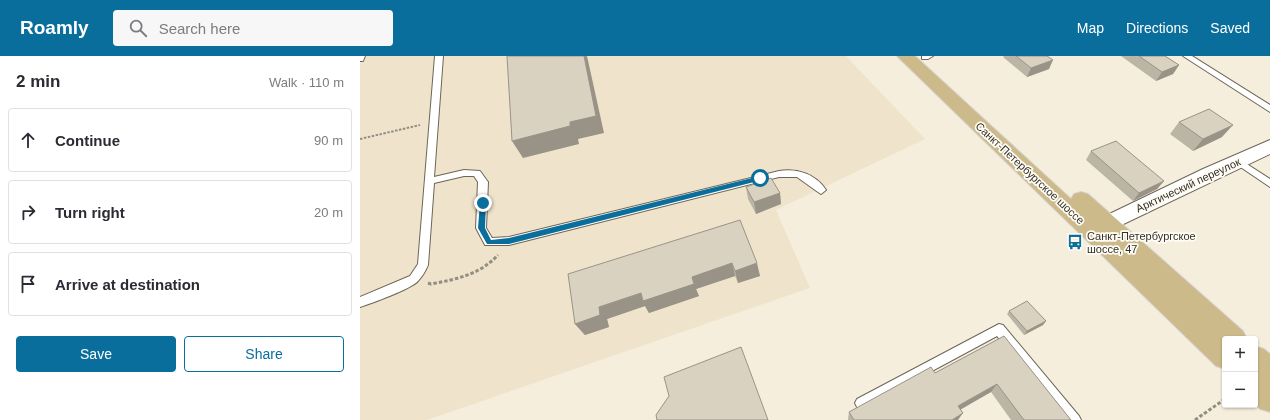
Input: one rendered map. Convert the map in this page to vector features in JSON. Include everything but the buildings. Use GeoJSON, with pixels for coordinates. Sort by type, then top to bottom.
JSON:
{"type":"FeatureCollection","features":[{"type":"Feature","properties":{"kind":"main road","name":"Санкт-Петербургское шоссе"},"geometry":{"type":"LineString","coordinates":[[921,56],[1231,336]]}},
{"type":"Feature","properties":{"kind":"main road","name":"Санкт-Петербургское шоссе"},"geometry":{"type":"LineString","coordinates":[[921,56],[1222,354]]}},
{"type":"Feature","properties":{"kind":"main road"},"geometry":{"type":"LineString","coordinates":[[1258,361],[1270,371]]}},
{"type":"Feature","properties":{"kind":"main road"},"geometry":{"type":"LineString","coordinates":[[1258,388],[1270,399]]}},
{"type":"Feature","properties":{"kind":"street","name":"Арктический переулок"},"geometry":{"type":"LineString","coordinates":[[1106,224],[1270,146]]}},
{"type":"Feature","properties":{"kind":"lane"},"geometry":{"type":"LineString","coordinates":[[360,302],[389,291],[414,279],[423,265],[438,56]]}},
{"type":"Feature","properties":{"kind":"lane"},"geometry":{"type":"LineString","coordinates":[[1187,56],[1270,109]]}},
{"type":"Feature","properties":{"kind":"lane"},"geometry":{"type":"LineString","coordinates":[[1239,162],[1270,184]]}},
{"type":"Feature","properties":{"kind":"lane"},"geometry":{"type":"LineString","coordinates":[[430,181],[464,173],[477,174],[482,182],[482,228],[489,242],[509,241],[760,178],[793,172],[808,178],[821,190]]}},
{"type":"Feature","properties":{"kind":"lane"},"geometry":{"type":"LineString","coordinates":[[861,403],[999,329],[1075,420]]}},
{"type":"Feature","properties":{"kind":"path"},"geometry":{"type":"LineString","coordinates":[[360,139],[416,125]]}},
{"type":"Feature","properties":{"kind":"path"},"geometry":{"type":"LineString","coordinates":[[414,279],[431,284],[465,278],[490,265],[509,241]]}},
{"type":"Feature","properties":{"kind":"path"},"geometry":{"type":"LineString","coordinates":[[1195,420],[1222,401]]}},
{"type":"Feature","properties":{"kind":"shaded area"},"geometry":{"type":"Polygon","coordinates":[[[360,56],[846,56],[925,139],[776,210],[810,288],[427,420],[360,420],[360,56]]]}},
{"type":"Feature","properties":{"kind":"place","name":"Санкт-Петербургское шоссе, 47"},"geometry":{"type":"Point","coordinates":[1075,242]}},
{"type":"Feature","properties":{"kind":"route"},"geometry":{"type":"LineString","coordinates":[[483,203],[482,228],[489,242],[509,241],[760,178]]}}]}
